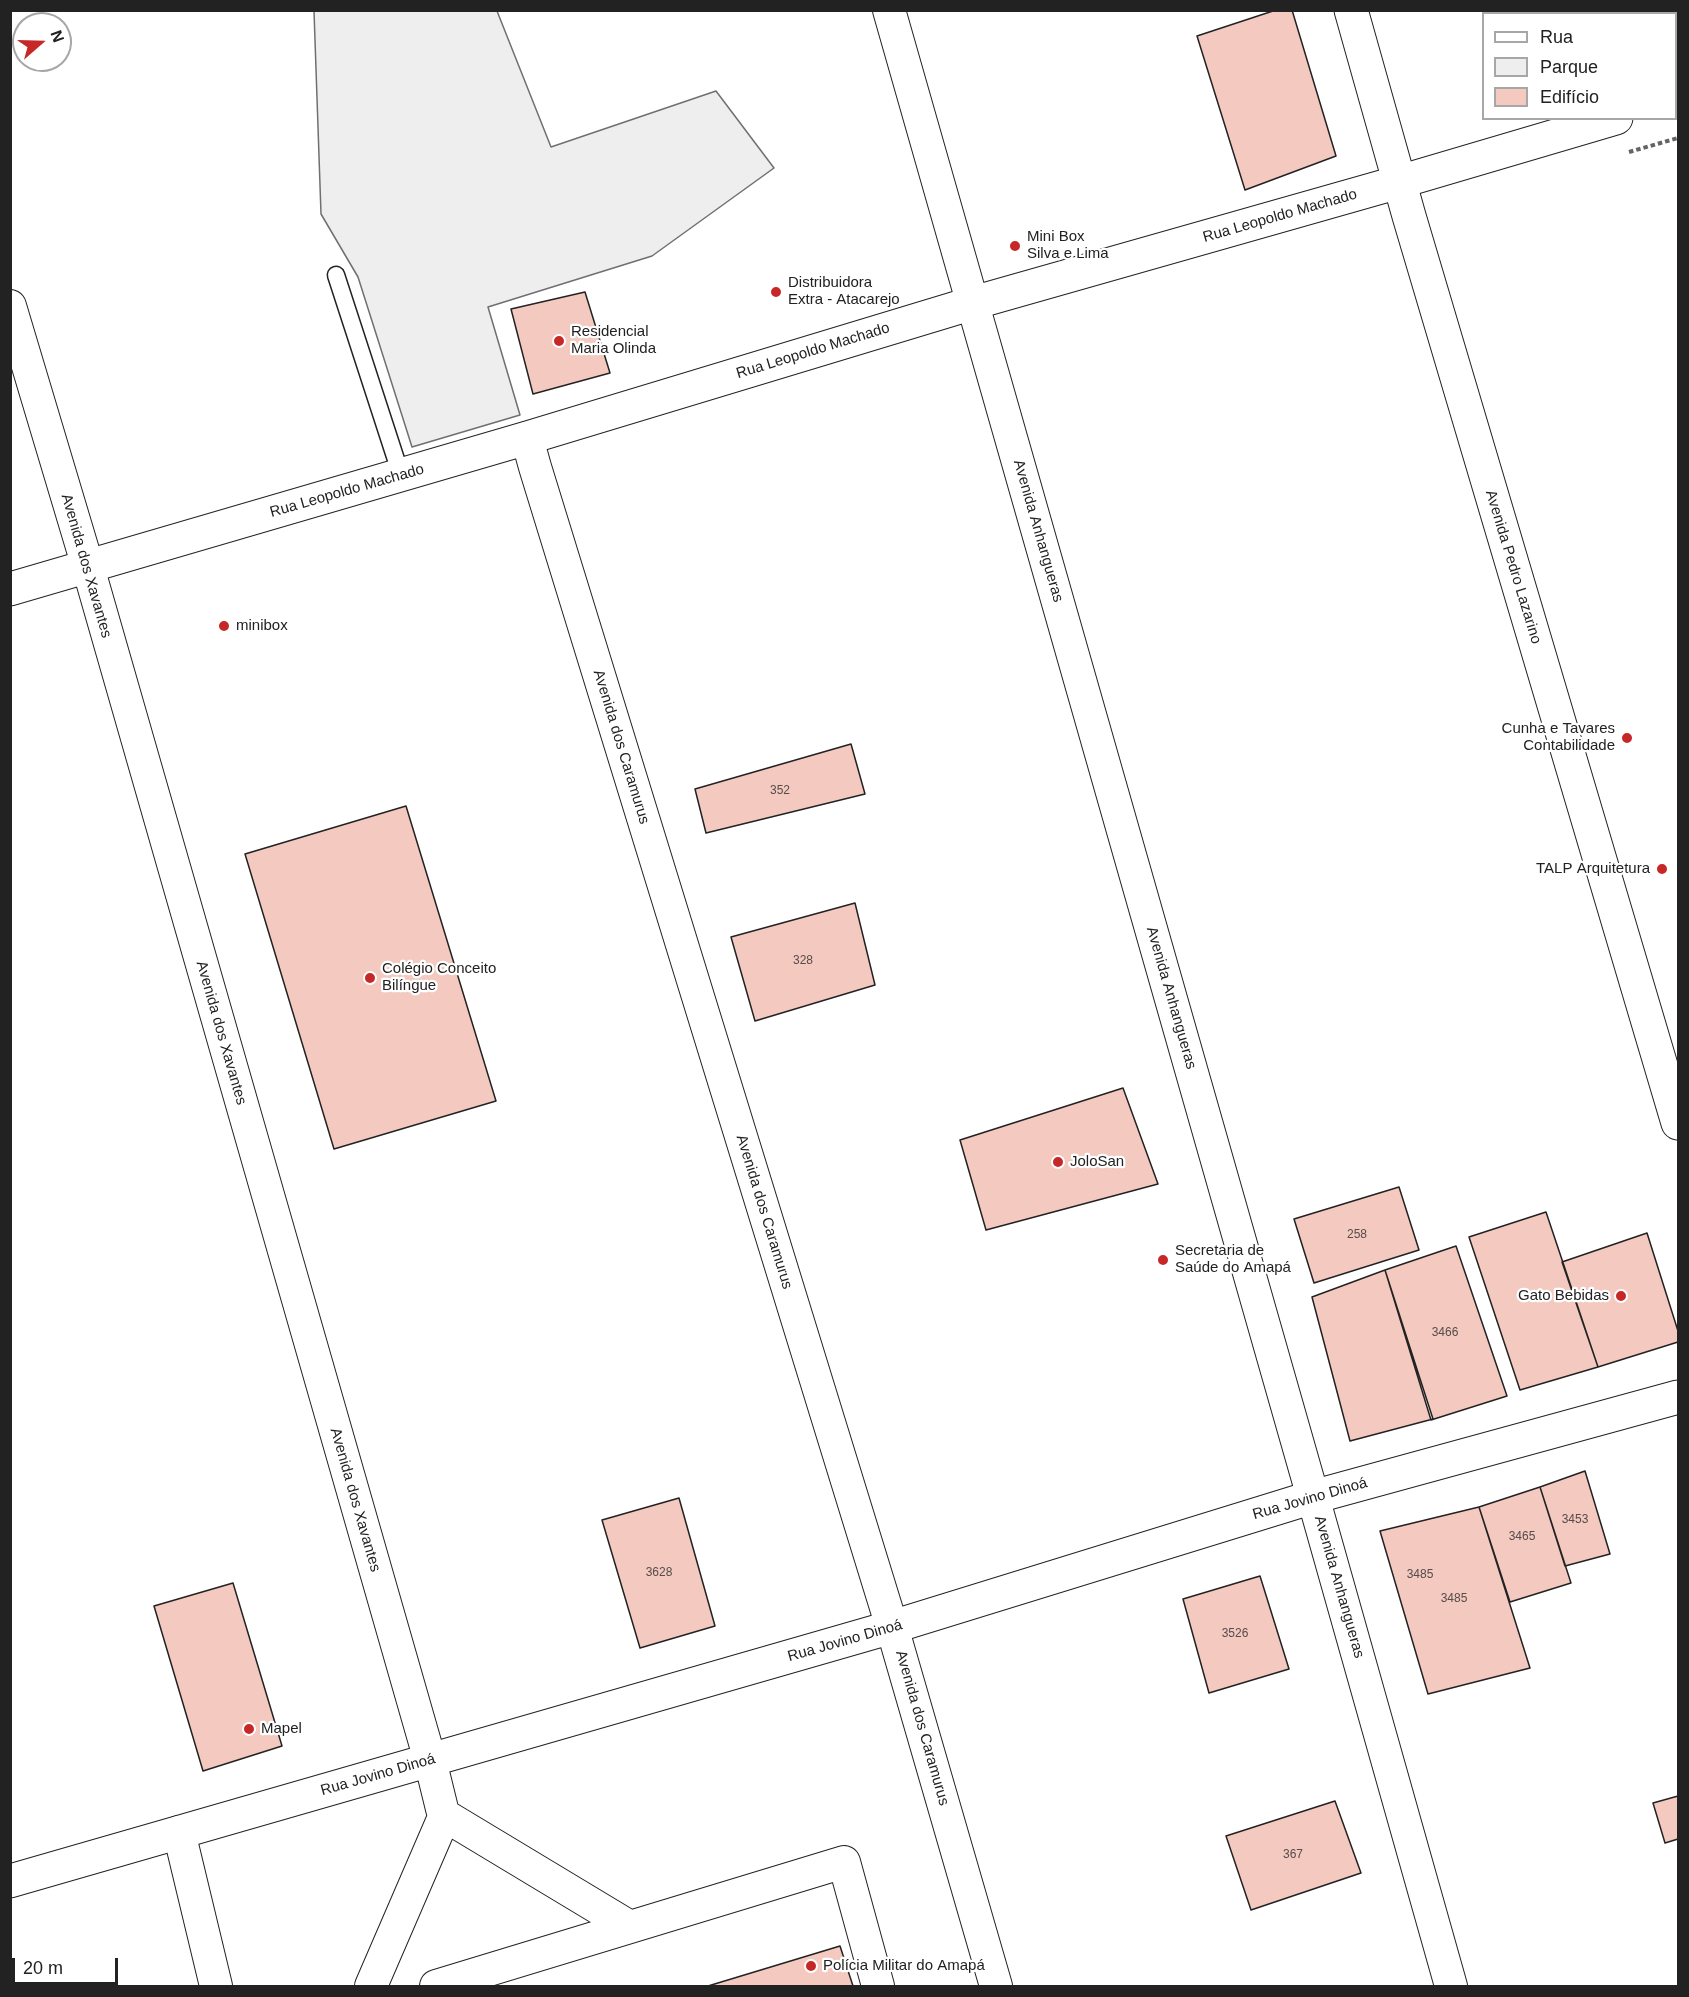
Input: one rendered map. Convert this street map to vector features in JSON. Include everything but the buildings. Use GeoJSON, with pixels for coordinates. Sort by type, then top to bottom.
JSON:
{"type":"FeatureCollection","features":[{"type":"Feature","properties":{"kind":"main road","name":"Avenida Pedro Lazarino"},"geometry":{"type":"LineString","coordinates":[[1351,10],[1399,182],[1678,1123]]}},
{"type":"Feature","properties":{"kind":"main road","name":"Rua Leopoldo Machado"},"geometry":{"type":"LineString","coordinates":[[10,589],[527,438],[973,303],[1609,120]]}},
{"type":"Feature","properties":{"kind":"main road","name":"Rua Jovino Dinoá"},"geometry":{"type":"LineString","coordinates":[[10,1881],[892,1628],[1313,1497],[1678,1397]]}},
{"type":"Feature","properties":{"kind":"street","name":"Avenida Anhangueras"},"geometry":{"type":"LineString","coordinates":[[889,10],[1451,1986]]}},
{"type":"Feature","properties":{"kind":"street","name":"Avenida dos Xavantes"},"geometry":{"type":"LineString","coordinates":[[10,306],[88,567],[444,1815]]}},
{"type":"Feature","properties":{"kind":"street","name":"Avenida dos Caramurus"},"geometry":{"type":"LineString","coordinates":[[527,438],[892,1628],[996,1986]]}},
{"type":"Feature","properties":{"kind":"street"},"geometry":{"type":"LineString","coordinates":[[371,1986],[444,1815],[630,1927]]}},
{"type":"Feature","properties":{"kind":"street"},"geometry":{"type":"LineString","coordinates":[[179,1832],[216,1986]]}},
{"type":"Feature","properties":{"kind":"street"},"geometry":{"type":"LineString","coordinates":[[436,1986],[844,1862],[878,1986]]}},
{"type":"Feature","properties":{"kind":"lane"},"geometry":{"type":"LineString","coordinates":[[336,275],[401,475]]}},
{"type":"Feature","properties":{"kind":"green space"},"geometry":{"type":"Polygon","coordinates":[[[314,11],[497,11],[551,147],[716,91],[774,168],[652,256],[488,307],[520,415],[412,447],[358,277],[321,214],[314,11]]]}},
{"type":"Feature","properties":{"kind":"place","name":"Mini Box Silva e Lima"},"geometry":{"type":"Point","coordinates":[1015,246]}},
{"type":"Feature","properties":{"kind":"place","name":"Distribuidora Extra - Atacarejo"},"geometry":{"type":"Point","coordinates":[776,292]}},
{"type":"Feature","properties":{"kind":"place","name":"Residencial Maria Olinda"},"geometry":{"type":"Point","coordinates":[559,341]}},
{"type":"Feature","properties":{"kind":"place","name":"minibox"},"geometry":{"type":"Point","coordinates":[224,626]}},
{"type":"Feature","properties":{"kind":"place","name":"Cunha e Tavares Contabilidade"},"geometry":{"type":"Point","coordinates":[1627,738]}},
{"type":"Feature","properties":{"kind":"place","name":"TALP Arquitetura"},"geometry":{"type":"Point","coordinates":[1662,869]}},
{"type":"Feature","properties":{"kind":"place","name":"Colégio Conceito Bilíngue"},"geometry":{"type":"Point","coordinates":[370,978]}},
{"type":"Feature","properties":{"kind":"place","name":"JoloSan"},"geometry":{"type":"Point","coordinates":[1058,1162]}},
{"type":"Feature","properties":{"kind":"place","name":"Secretaria de Saúde do Amapá"},"geometry":{"type":"Point","coordinates":[1163,1260]}},
{"type":"Feature","properties":{"kind":"place","name":"Gato Bebidas"},"geometry":{"type":"Point","coordinates":[1621,1296]}},
{"type":"Feature","properties":{"kind":"place","name":"Mapel"},"geometry":{"type":"Point","coordinates":[249,1729]}},
{"type":"Feature","properties":{"kind":"place","name":"Polícia Militar do Amapá"},"geometry":{"type":"Point","coordinates":[811,1966]}}]}
